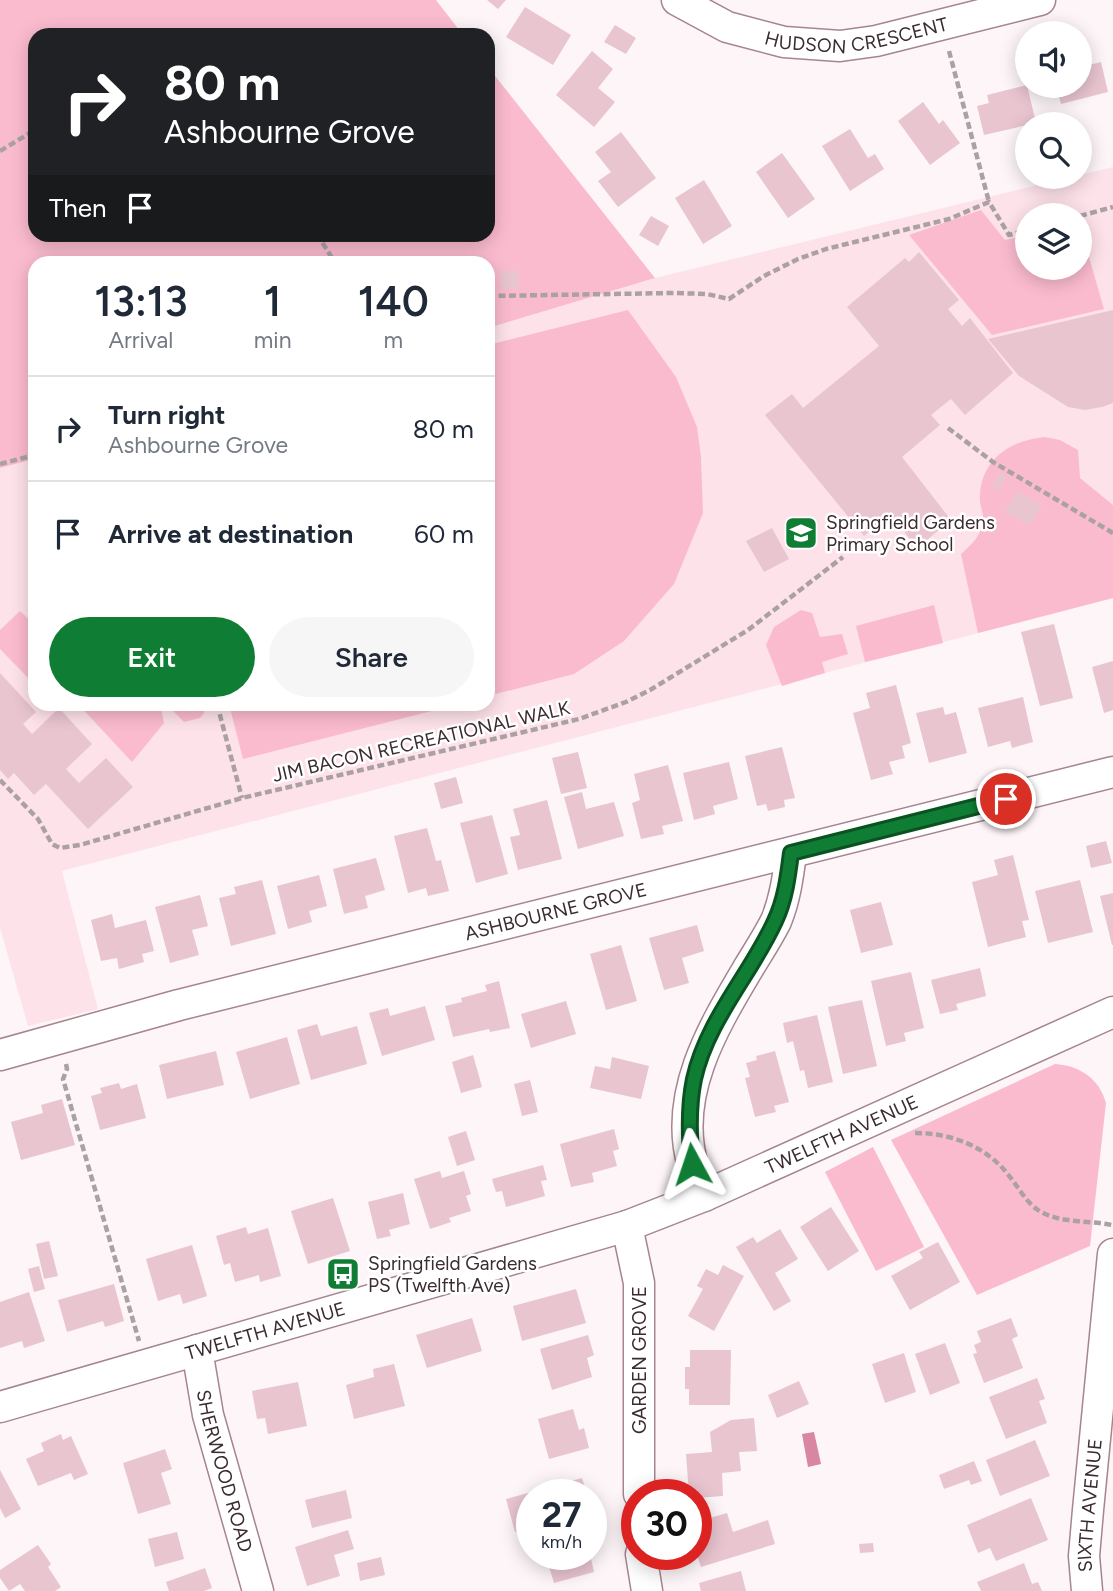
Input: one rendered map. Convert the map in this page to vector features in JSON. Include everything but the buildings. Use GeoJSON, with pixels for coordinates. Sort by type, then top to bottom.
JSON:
{"type":"FeatureCollection","features":[{"type":"Feature","properties":{"kind":"street","name":"HUDSON CRESCENT"},"geometry":{"type":"LineString","coordinates":[[677,0],[727,27],[794,43],[840,46],[876,41],[1040,0]]}},
{"type":"Feature","properties":{"kind":"street","name":"ASHBOURNE GROVE"},"geometry":{"type":"LineString","coordinates":[[0,1055],[179,1006],[1113,772]]}},
{"type":"Feature","properties":{"kind":"street"},"geometry":{"type":"LineString","coordinates":[[704,1196],[692,1164],[689,1138],[689,1108],[695,1076],[704,1048],[775,921],[786,891],[791,853]]}},
{"type":"Feature","properties":{"kind":"street","name":"TWELFTH AVENUE"},"geometry":{"type":"LineString","coordinates":[[0,1406],[627,1226],[704,1196],[1112,1017]]}},
{"type":"Feature","properties":{"kind":"street","name":"GARDEN GROVE"},"geometry":{"type":"LineString","coordinates":[[627,1226],[639,1283],[639,1479]]}},
{"type":"Feature","properties":{"kind":"street","name":"SIXTH AVENUE"},"geometry":{"type":"LineString","coordinates":[[1087,1591],[1084,1556],[1113,1254]]}},
{"type":"Feature","properties":{"kind":"street","name":"SHERWOOD ROAD"},"geometry":{"type":"LineString","coordinates":[[197,1350],[208,1415],[258,1591]]}},
{"type":"Feature","properties":{"kind":"street"},"geometry":{"type":"LineString","coordinates":[[644,1570],[647,1591]]}},
{"type":"Feature","properties":{"kind":"path"},"geometry":{"type":"LineString","coordinates":[[948,50],[989,202],[1009,235],[1015,233]]}},
{"type":"Feature","properties":{"kind":"path"},"geometry":{"type":"LineString","coordinates":[[0,151],[28,134]]}},
{"type":"Feature","properties":{"kind":"path"},"geometry":{"type":"LineString","coordinates":[[495,296],[674,293],[708,294],[729,299],[764,276],[798,259],[826,249],[948,219],[989,202]]}},
{"type":"Feature","properties":{"kind":"path"},"geometry":{"type":"LineString","coordinates":[[1092,213],[1113,207]]}},
{"type":"Feature","properties":{"kind":"path"},"geometry":{"type":"LineString","coordinates":[[948,428],[992,462],[1113,533]]}},
{"type":"Feature","properties":{"kind":"path"},"geometry":{"type":"LineString","coordinates":[[0,464],[28,457]]}},
{"type":"Feature","properties":{"kind":"path","name":"JIM BACON RECREATIONAL WALK"},"geometry":{"type":"LineString","coordinates":[[0,780],[38,819],[52,844],[60,848],[80,845],[242,798],[579,719],[650,690],[748,630],[843,557]]}},
{"type":"Feature","properties":{"kind":"path"},"geometry":{"type":"LineString","coordinates":[[219,711],[242,798]]}},
{"type":"Feature","properties":{"kind":"path"},"geometry":{"type":"LineString","coordinates":[[58,1038],[67,1069],[63,1079],[147,1365]]}},
{"type":"Feature","properties":{"kind":"path"},"geometry":{"type":"LineString","coordinates":[[892,1113],[904,1133],[925,1133],[950,1138],[986,1153],[1009,1175],[1031,1205],[1041,1212],[1068,1220],[1113,1225]]}},
{"type":"Feature","properties":{"kind":"shaded area"},"geometry":{"type":"Polygon","coordinates":[[[0,0],[436,0],[458,28],[28,28],[28,242],[495,242],[495,76],[655,278],[495,326],[495,256],[28,256],[28,461],[0,468],[0,0]]]}},
{"type":"Feature","properties":{"kind":"shaded area","name":"Springfield Gardens Primary School"},"geometry":{"type":"Polygon","coordinates":[[[1113,167],[1113,598],[62,871],[98,1009],[28,1026],[0,928],[0,468],[28,461],[28,711],[495,711],[495,326],[655,278],[1022,189],[1092,189],[1092,172],[1113,167]]]}},
{"type":"Feature","properties":{"kind":"shaded area"},"geometry":{"type":"Polygon","coordinates":[[[981,210],[1005,240],[1015,238],[1015,280],[1092,280],[1092,268],[1104,309],[992,335],[909,235],[981,210]]]}},
{"type":"Feature","properties":{"kind":"shaded area"},"geometry":{"type":"Polygon","coordinates":[[[628,310],[676,377],[697,427],[703,513],[674,584],[624,641],[574,674],[495,694],[495,343],[628,310]]]}},
{"type":"Feature","properties":{"kind":"shaded area"},"geometry":{"type":"Polygon","coordinates":[[[1045,437],[1060,440],[1078,450],[1080,478],[1113,505],[1113,598],[978,633],[961,554],[982,528],[980,502],[984,475],[998,455],[1008,448],[1045,437]]]}},
{"type":"Feature","properties":{"kind":"shaded area"},"geometry":{"type":"Polygon","coordinates":[[[934,605],[943,643],[865,662],[856,626],[934,605]]]}},
{"type":"Feature","properties":{"kind":"shaded area"},"geometry":{"type":"Polygon","coordinates":[[[801,610],[812,613],[820,637],[842,634],[848,654],[822,662],[825,673],[782,686],[766,645],[774,627],[801,610]]]}},
{"type":"Feature","properties":{"kind":"shaded area"},"geometry":{"type":"Polygon","coordinates":[[[20,611],[28,618],[28,678],[0,649],[0,630],[20,611]]]}},
{"type":"Feature","properties":{"kind":"shaded area"},"geometry":{"type":"Polygon","coordinates":[[[85,711],[161,711],[164,723],[132,762],[85,711]]]}},
{"type":"Feature","properties":{"kind":"shaded area"},"geometry":{"type":"Polygon","coordinates":[[[173,711],[204,711],[200,718],[184,722],[173,711]]]}},
{"type":"Feature","properties":{"kind":"shaded area"},"geometry":{"type":"Polygon","coordinates":[[[231,711],[432,711],[243,759],[231,711]]]}},
{"type":"Feature","properties":{"kind":"shaded area"},"geometry":{"type":"Polygon","coordinates":[[[1055,1064],[1088,1075],[1099,1087],[1106,1103],[1090,1246],[977,1295],[891,1140],[1055,1064]]]}},
{"type":"Feature","properties":{"kind":"shaded area"},"geometry":{"type":"Polygon","coordinates":[[[873,1147],[924,1247],[876,1271],[825,1172],[873,1147]]]}},
{"type":"Feature","properties":{"kind":"shaded area"},"geometry":{"type":"Polygon","coordinates":[[[814,1432],[821,1464],[808,1467],[802,1434],[814,1432]]]}},
{"type":"Feature","properties":{"kind":"place","name":"Springfield Gardens Primary School"},"geometry":{"type":"Point","coordinates":[801,533]}},
{"type":"Feature","properties":{"kind":"place","name":"Springfield Gardens PS (Twelfth Ave)"},"geometry":{"type":"Point","coordinates":[343,1274]}},
{"type":"Feature","properties":{"kind":"route"},"geometry":{"type":"LineString","coordinates":[[692,1164],[689,1108],[695,1076],[704,1048],[775,921],[786,891],[791,853],[1006,799]]}}]}
